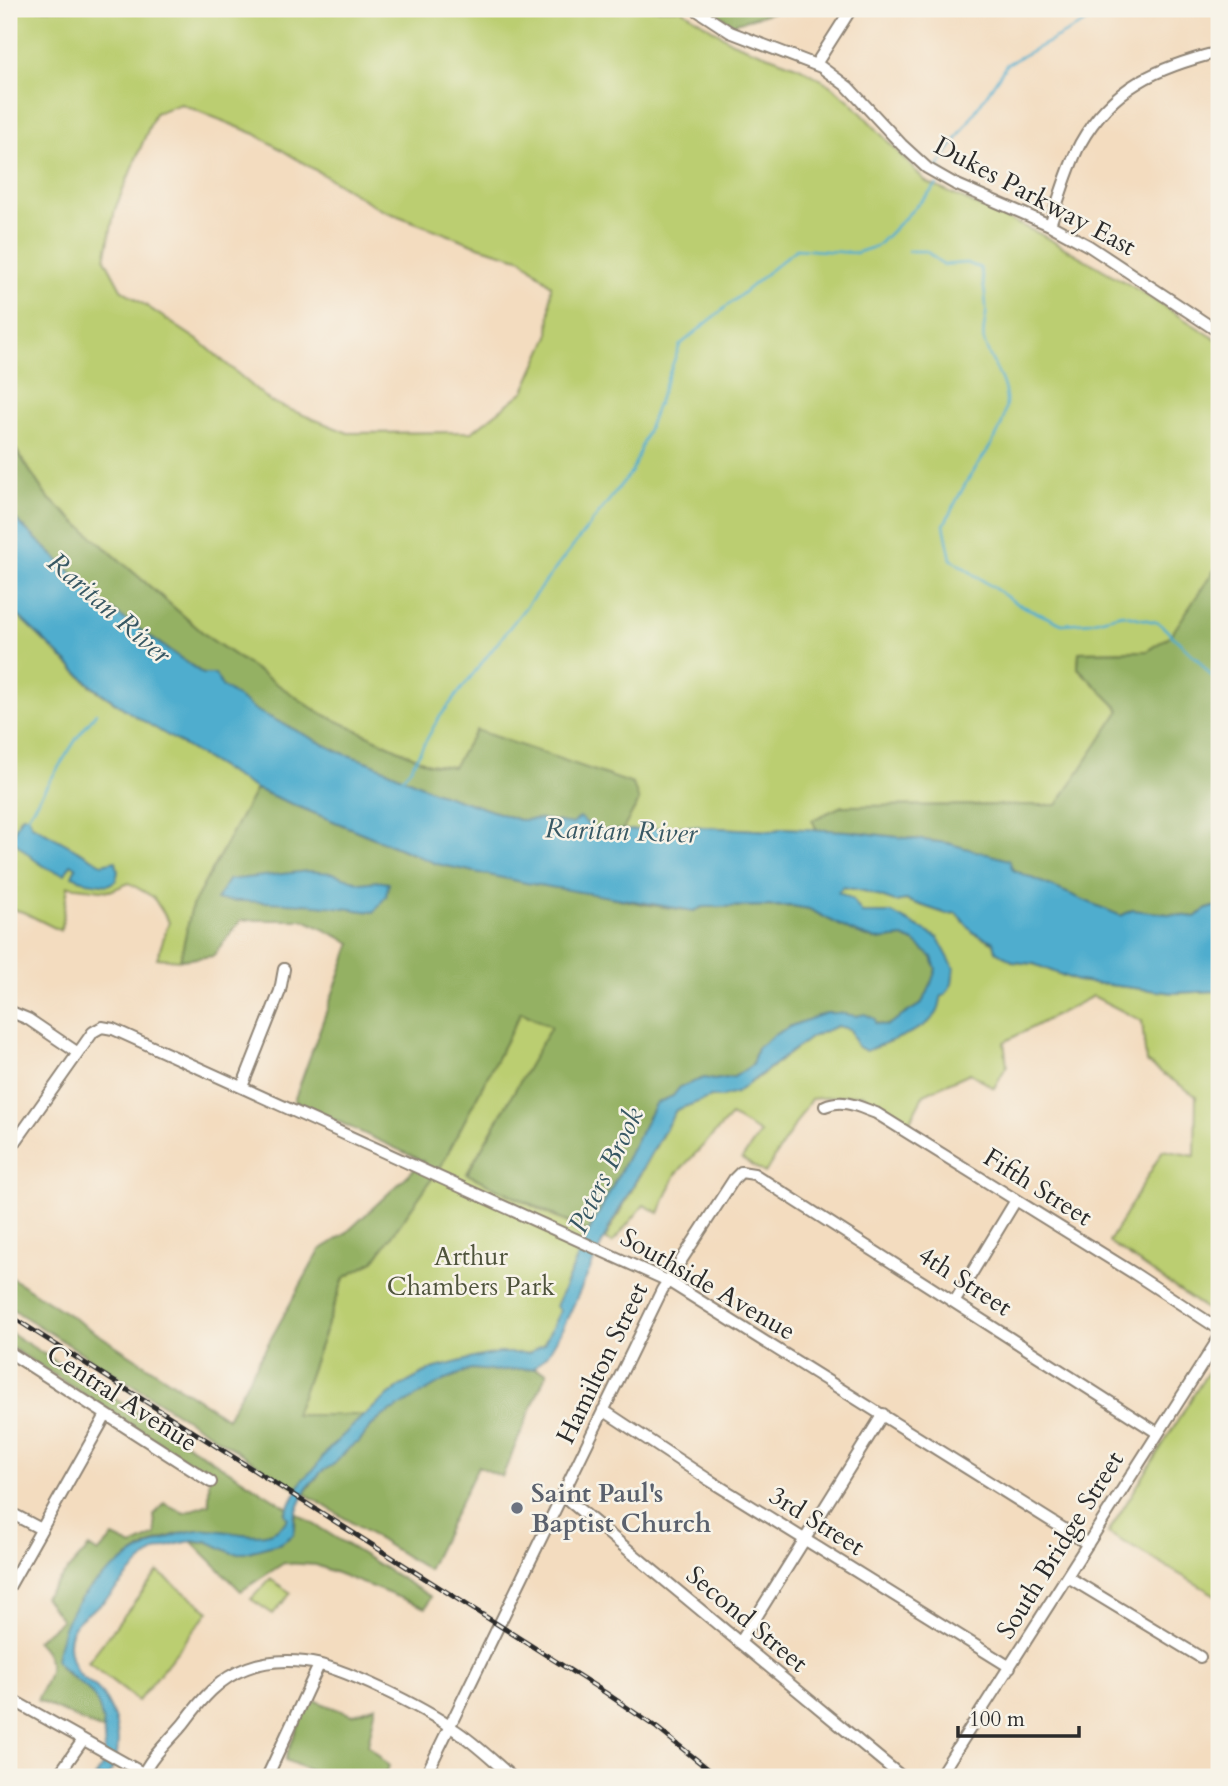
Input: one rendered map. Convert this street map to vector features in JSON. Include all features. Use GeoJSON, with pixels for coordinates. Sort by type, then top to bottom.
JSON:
{"type":"FeatureCollection","features":[{"type":"Feature","properties":{"kind":"street","name":"Dukes Parkway East"},"geometry":{"type":"LineString","coordinates":[[695,9],[743,38],[816,64],[848,87],[915,159],[927,168],[955,184],[1050,225],[1138,276],[1219,332]]}},
{"type":"Feature","properties":{"kind":"street"},"geometry":{"type":"LineString","coordinates":[[816,64],[851,9]]}},
{"type":"Feature","properties":{"kind":"street"},"geometry":{"type":"LineString","coordinates":[[1050,225],[1080,145],[1107,107],[1138,82],[1162,69],[1219,52]]}},
{"type":"Feature","properties":{"kind":"street"},"geometry":{"type":"LineString","coordinates":[[242,1087],[280,991],[284,969]]}},
{"type":"Feature","properties":{"kind":"street"},"geometry":{"type":"LineString","coordinates":[[9,1011],[28,1019],[78,1053],[9,1151]]}},
{"type":"Feature","properties":{"kind":"street","name":"Southside Avenue"},"geometry":{"type":"LineString","coordinates":[[78,1053],[93,1032],[102,1027],[113,1029],[668,1281],[1088,1544]]}},
{"type":"Feature","properties":{"kind":"street","name":"Fifth Street"},"geometry":{"type":"LineString","coordinates":[[825,1106],[848,1102],[876,1113],[1219,1329]]}},
{"type":"Feature","properties":{"kind":"street"},"geometry":{"type":"LineString","coordinates":[[9,1128],[20,1136]]}},
{"type":"Feature","properties":{"kind":"street","name":"Hamilton Street"},"geometry":{"type":"LineString","coordinates":[[425,1777],[668,1281],[734,1180],[741,1172],[746,1171]]}},
{"type":"Feature","properties":{"kind":"street","name":"4th Street"},"geometry":{"type":"LineString","coordinates":[[746,1171],[955,1301],[1158,1433]]}},
{"type":"Feature","properties":{"kind":"street"},"geometry":{"type":"LineString","coordinates":[[955,1301],[1016,1200]]}},
{"type":"Feature","properties":{"kind":"street","name":"South Bridge Street"},"geometry":{"type":"LineString","coordinates":[[939,1777],[1219,1338]]}},
{"type":"Feature","properties":{"kind":"street","name":"Central Avenue"},"geometry":{"type":"LineString","coordinates":[[9,1352],[211,1482]]}},
{"type":"Feature","properties":{"kind":"street","name":"3rd Street"},"geometry":{"type":"LineString","coordinates":[[603,1410],[709,1480],[1010,1667]]}},
{"type":"Feature","properties":{"kind":"street"},"geometry":{"type":"LineString","coordinates":[[740,1643],[883,1414]]}},
{"type":"Feature","properties":{"kind":"street"},"geometry":{"type":"LineString","coordinates":[[9,1587],[106,1415]]}},
{"type":"Feature","properties":{"kind":"street","name":"Second Street"},"geometry":{"type":"LineString","coordinates":[[562,1495],[902,1777]]}},
{"type":"Feature","properties":{"kind":"street"},"geometry":{"type":"LineString","coordinates":[[9,1513],[41,1530]]}},
{"type":"Feature","properties":{"kind":"street"},"geometry":{"type":"LineString","coordinates":[[1068,1577],[1200,1657]]}},
{"type":"Feature","properties":{"kind":"street"},"geometry":{"type":"LineString","coordinates":[[9,1698],[145,1776],[198,1703],[220,1683],[259,1664],[307,1662],[347,1675],[410,1704],[449,1726],[512,1777]]}},
{"type":"Feature","properties":{"kind":"street"},"geometry":{"type":"LineString","coordinates":[[267,1777],[319,1665]]}},
{"type":"Feature","properties":{"kind":"street"},"geometry":{"type":"LineString","coordinates":[[57,1777],[83,1740]]}},
{"type":"Feature","properties":{"kind":"green space"},"geometry":{"type":"Polygon","coordinates":[[[9,9],[681,9],[732,42],[799,67],[827,83],[850,101],[926,182],[1038,233],[1130,285],[1219,341],[1219,905],[1056,805],[842,806],[813,820],[817,830],[782,828],[773,831],[686,826],[622,831],[639,801],[429,764],[318,712],[209,638],[47,497],[9,439],[9,9]],[[181,104],[155,113],[115,209],[105,259],[121,289],[202,343],[271,402],[348,433],[472,432],[524,391],[549,336],[551,285],[522,259],[481,247],[382,210],[255,134],[181,104]],[[1168,638],[1146,651],[1079,652],[1078,668],[1121,710],[1168,638]]]}},
{"type":"Feature","properties":{"kind":"green space"},"geometry":{"type":"Polygon","coordinates":[[[709,9],[827,9],[779,10],[733,24],[709,9]]]}},
{"type":"Feature","properties":{"kind":"green space"},"geometry":{"type":"Polygon","coordinates":[[[9,439],[47,497],[209,638],[318,712],[429,764],[453,767],[476,730],[633,784],[639,801],[622,831],[589,830],[557,821],[519,820],[433,791],[371,763],[339,752],[257,711],[106,606],[9,513],[9,439]]]}},
{"type":"Feature","properties":{"kind":"green space"},"geometry":{"type":"Polygon","coordinates":[[[1215,569],[1219,571],[1219,905],[1195,917],[1132,910],[1121,916],[977,852],[947,843],[817,830],[812,820],[842,806],[1057,805],[1120,710],[1078,668],[1079,652],[1147,651],[1171,635],[1215,569]]]}},
{"type":"Feature","properties":{"kind":"green space"},"geometry":{"type":"Polygon","coordinates":[[[9,607],[93,688],[256,789],[192,906],[180,960],[157,958],[169,922],[153,897],[129,883],[110,891],[68,886],[61,931],[9,908],[9,607]],[[20,818],[76,867],[102,864],[32,825],[29,818],[20,818]]]}},
{"type":"Feature","properties":{"kind":"green space"},"geometry":{"type":"Polygon","coordinates":[[[256,789],[412,854],[642,904],[694,911],[702,907],[792,906],[809,909],[875,940],[903,937],[914,942],[932,957],[936,970],[921,1004],[886,1026],[856,1016],[806,1021],[791,1026],[757,1048],[752,1065],[734,1077],[714,1080],[704,1078],[680,1087],[673,1096],[655,1104],[589,1232],[467,1174],[551,1027],[521,1012],[441,1166],[374,1261],[344,1278],[295,1415],[364,1415],[297,1489],[9,1307],[9,1276],[227,1418],[320,1250],[345,1234],[423,1161],[294,1101],[351,943],[305,920],[241,920],[213,956],[180,960],[192,906],[256,789]]]}},
{"type":"Feature","properties":{"kind":"green space"},"geometry":{"type":"Polygon","coordinates":[[[843,887],[895,902],[905,900],[947,914],[956,913],[974,933],[994,943],[996,951],[1014,962],[1034,964],[1077,981],[1174,993],[1219,991],[1219,1318],[1109,1242],[1163,1150],[1195,1156],[1196,1096],[1146,1062],[1142,1021],[1093,996],[1004,1042],[1007,1065],[994,1088],[970,1073],[924,1094],[907,1126],[862,1094],[811,1099],[765,1173],[742,1159],[760,1133],[731,1116],[676,1174],[659,1213],[644,1205],[612,1243],[605,1239],[676,1110],[711,1097],[722,1097],[755,1080],[811,1037],[837,1026],[850,1029],[857,1046],[866,1051],[915,1030],[937,1011],[942,995],[892,913],[862,913],[852,899],[837,892],[843,887]]]}},
{"type":"Feature","properties":{"kind":"green space","name":"Arthur Chambers Park"},"geometry":{"type":"Polygon","coordinates":[[[521,1012],[552,1027],[467,1173],[589,1232],[556,1306],[561,1310],[544,1344],[529,1353],[498,1353],[432,1369],[401,1386],[364,1415],[295,1415],[344,1278],[374,1261],[441,1166],[521,1012]]]}},
{"type":"Feature","properties":{"kind":"green space"},"geometry":{"type":"Polygon","coordinates":[[[9,1332],[288,1508],[285,1513],[288,1518],[280,1528],[270,1533],[247,1535],[199,1530],[155,1542],[116,1566],[82,1597],[70,1617],[56,1660],[63,1671],[92,1694],[102,1716],[104,1731],[37,1700],[48,1676],[49,1662],[43,1648],[36,1641],[62,1620],[44,1597],[89,1547],[98,1553],[113,1537],[132,1546],[156,1535],[154,1515],[164,1503],[184,1513],[209,1504],[209,1475],[9,1346],[9,1332]]]}},
{"type":"Feature","properties":{"kind":"green space"},"geometry":{"type":"Polygon","coordinates":[[[1219,1354],[1219,1597],[1108,1533],[1219,1354]]]}},
{"type":"Feature","properties":{"kind":"green space"},"geometry":{"type":"Polygon","coordinates":[[[534,1368],[547,1372],[502,1477],[478,1466],[428,1570],[304,1493],[321,1472],[359,1442],[369,1428],[416,1395],[472,1369],[493,1371],[534,1368]]]}},
{"type":"Feature","properties":{"kind":"green space"},"geometry":{"type":"Polygon","coordinates":[[[296,1513],[431,1597],[426,1608],[316,1565],[284,1563],[241,1591],[190,1540],[201,1543],[207,1541],[232,1553],[244,1553],[281,1543],[295,1529],[296,1513]]]}},
{"type":"Feature","properties":{"kind":"green space"},"geometry":{"type":"Polygon","coordinates":[[[158,1572],[209,1611],[138,1701],[88,1662],[158,1572]]]}},
{"type":"Feature","properties":{"kind":"green space"},"geometry":{"type":"Polygon","coordinates":[[[270,1579],[291,1593],[273,1614],[251,1599],[270,1579]]]}},
{"type":"Feature","properties":{"kind":"green space"},"geometry":{"type":"Polygon","coordinates":[[[308,1698],[352,1715],[376,1706],[368,1745],[389,1766],[385,1777],[325,1777],[285,1760],[308,1698]]]}},
{"type":"Feature","properties":{"kind":"water","name":"Raritan River"},"geometry":{"type":"Polygon","coordinates":[[[9,513],[106,606],[203,674],[215,674],[222,686],[257,711],[339,752],[371,763],[433,791],[519,820],[539,819],[573,824],[580,817],[589,825],[590,830],[622,831],[686,826],[773,831],[782,828],[847,831],[947,843],[1009,860],[1013,870],[1121,916],[1132,910],[1195,917],[1219,905],[1219,991],[1174,993],[1077,981],[1034,964],[1014,962],[996,951],[994,942],[974,933],[956,913],[947,914],[906,900],[895,902],[843,887],[838,892],[852,899],[862,913],[892,913],[938,938],[954,968],[952,984],[942,996],[937,1013],[932,1019],[915,1031],[866,1051],[857,1046],[850,1029],[837,1026],[811,1037],[736,1093],[711,1097],[676,1110],[610,1226],[561,1332],[548,1354],[534,1368],[493,1371],[472,1369],[447,1379],[383,1416],[369,1428],[359,1442],[321,1472],[308,1486],[294,1517],[293,1535],[281,1543],[244,1553],[232,1553],[207,1541],[190,1541],[163,1548],[145,1559],[102,1603],[79,1620],[70,1637],[70,1652],[78,1673],[104,1697],[117,1730],[114,1766],[108,1777],[95,1777],[102,1765],[104,1745],[103,1724],[98,1705],[88,1690],[56,1660],[69,1617],[86,1592],[131,1557],[182,1533],[209,1530],[259,1535],[280,1528],[288,1518],[285,1514],[303,1479],[364,1415],[401,1386],[432,1369],[498,1353],[529,1353],[544,1344],[560,1311],[556,1306],[589,1232],[655,1104],[673,1096],[680,1087],[704,1078],[714,1080],[734,1077],[752,1065],[757,1048],[774,1035],[826,1013],[856,1016],[865,1014],[875,1019],[875,1023],[886,1026],[921,1004],[936,969],[932,957],[914,942],[903,937],[876,940],[851,931],[809,909],[792,906],[703,907],[694,911],[526,883],[437,864],[256,789],[132,714],[93,687],[9,607],[9,513]]]}},
{"type":"Feature","properties":{"kind":"water"},"geometry":{"type":"Polygon","coordinates":[[[24,815],[32,825],[102,864],[116,861],[116,880],[108,885],[87,882],[72,876],[76,867],[71,864],[65,874],[49,869],[35,860],[11,838],[24,815]]]}},
{"type":"Feature","properties":{"kind":"water"},"geometry":{"type":"Polygon","coordinates":[[[308,871],[332,873],[361,883],[389,883],[386,896],[374,912],[312,905],[216,900],[228,880],[308,871]]]}},
{"type":"Feature","properties":{"kind":"waterway"},"geometry":{"type":"LineString","coordinates":[[943,172],[938,167],[1007,64],[1111,9]]}},
{"type":"Feature","properties":{"kind":"waterway"},"geometry":{"type":"LineString","coordinates":[[403,777],[411,768],[438,719],[632,471],[680,345],[796,249],[856,253],[877,246],[937,185]]}},
{"type":"Feature","properties":{"kind":"waterway"},"geometry":{"type":"LineString","coordinates":[[908,251],[926,251],[943,265],[966,263],[980,268],[986,305],[984,341],[1005,393],[1005,412],[998,432],[944,525],[951,559],[1016,603],[1062,624],[1090,622],[1122,614],[1159,623],[1199,661],[1219,685]]}},
{"type":"Feature","properties":{"kind":"waterway"},"geometry":{"type":"LineString","coordinates":[[27,817],[96,713]]}},
{"type":"Feature","properties":{"kind":"railway"},"geometry":{"type":"LineString","coordinates":[[9,1315],[606,1693],[657,1728],[718,1777]]}},
{"type":"Feature","properties":{"kind":"place","name":"Saint Paul's Baptist Church"},"geometry":{"type":"Point","coordinates":[517,1508]}},
{"type":"Feature","properties":{"kind":"water label","name":"Peters Brook"},"geometry":{"type":"Point","coordinates":[606,1170]}}]}
